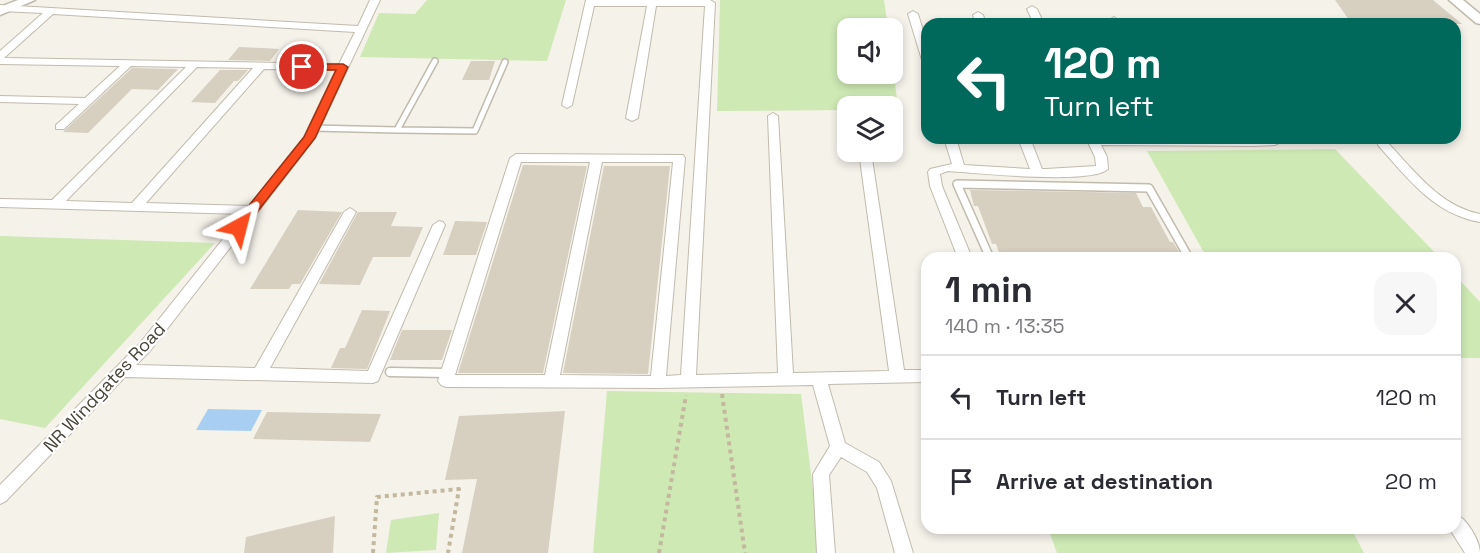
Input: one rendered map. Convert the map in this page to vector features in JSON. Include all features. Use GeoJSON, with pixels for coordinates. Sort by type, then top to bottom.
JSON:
{"type":"FeatureCollection","features":[{"type":"Feature","properties":{"kind":"street"},"geometry":{"type":"LineString","coordinates":[[2,9],[29,0]]}},
{"type":"Feature","properties":{"kind":"street","name":"NR Windgates Road"},"geometry":{"type":"LineString","coordinates":[[0,496],[145,347],[309,138],[375,0]]}},
{"type":"Feature","properties":{"kind":"street"},"geometry":{"type":"LineString","coordinates":[[1455,0],[1480,20]]}},
{"type":"Feature","properties":{"kind":"street"},"geometry":{"type":"LineString","coordinates":[[567,105],[590,2],[710,3],[688,381]]}},
{"type":"Feature","properties":{"kind":"street"},"geometry":{"type":"LineString","coordinates":[[632,118],[652,3]]}},
{"type":"Feature","properties":{"kind":"street"},"geometry":{"type":"LineString","coordinates":[[2,9],[361,29]]}},
{"type":"Feature","properties":{"kind":"street"},"geometry":{"type":"LineString","coordinates":[[1032,9],[1036,18]]}},
{"type":"Feature","properties":{"kind":"street"},"geometry":{"type":"LineString","coordinates":[[0,56],[50,12]]}},
{"type":"Feature","properties":{"kind":"street"},"geometry":{"type":"LineString","coordinates":[[913,14],[921,40]]}},
{"type":"Feature","properties":{"kind":"street"},"geometry":{"type":"LineString","coordinates":[[0,61],[343,67]]}},
{"type":"Feature","properties":{"kind":"street"},"geometry":{"type":"LineString","coordinates":[[60,127],[128,63]]}},
{"type":"Feature","properties":{"kind":"street"},"geometry":{"type":"LineString","coordinates":[[55,205],[194,65]]}},
{"type":"Feature","properties":{"kind":"street"},"geometry":{"type":"LineString","coordinates":[[135,207],[261,66]]}},
{"type":"Feature","properties":{"kind":"street"},"geometry":{"type":"LineString","coordinates":[[0,99],[88,101]]}},
{"type":"Feature","properties":{"kind":"street"},"geometry":{"type":"LineString","coordinates":[[773,116],[786,379]]}},
{"type":"Feature","properties":{"kind":"street"},"geometry":{"type":"LineString","coordinates":[[952,144],[959,168]]}},
{"type":"Feature","properties":{"kind":"street"},"geometry":{"type":"LineString","coordinates":[[1026,144],[1037,171]]}},
{"type":"Feature","properties":{"kind":"street"},"geometry":{"type":"LineString","coordinates":[[963,252],[936,186],[934,172],[948,167],[1087,172],[1102,169],[1101,157],[1095,144]]}},
{"type":"Feature","properties":{"kind":"street"},"geometry":{"type":"LineString","coordinates":[[1383,144],[1441,204],[1457,213],[1480,218]]}},
{"type":"Feature","properties":{"kind":"street"},"geometry":{"type":"LineString","coordinates":[[658,382],[679,158],[516,158],[447,381],[658,382],[921,376]]}},
{"type":"Feature","properties":{"kind":"street"},"geometry":{"type":"LineString","coordinates":[[551,382],[597,158]]}},
{"type":"Feature","properties":{"kind":"street"},"geometry":{"type":"LineString","coordinates":[[866,162],[897,376]]}},
{"type":"Feature","properties":{"kind":"street"},"geometry":{"type":"LineString","coordinates":[[0,203],[252,210]]}},
{"type":"Feature","properties":{"kind":"street"},"geometry":{"type":"LineString","coordinates":[[260,374],[351,212]]}},
{"type":"Feature","properties":{"kind":"street"},"geometry":{"type":"LineString","coordinates":[[123,370],[373,376],[439,225]]}},
{"type":"Feature","properties":{"kind":"street"},"geometry":{"type":"LineString","coordinates":[[819,378],[838,447],[873,467],[885,486],[904,553]]}},
{"type":"Feature","properties":{"kind":"street"},"geometry":{"type":"LineString","coordinates":[[826,553],[821,474],[838,447]]}},
{"type":"Feature","properties":{"kind":"street"},"geometry":{"type":"LineString","coordinates":[[1461,531],[1475,553]]}},
{"type":"Feature","properties":{"kind":"lane"},"geometry":{"type":"LineString","coordinates":[[397,130],[435,61]]}},
{"type":"Feature","properties":{"kind":"lane"},"geometry":{"type":"LineString","coordinates":[[314,128],[475,131],[505,62]]}},
{"type":"Feature","properties":{"kind":"lane"},"geometry":{"type":"LineString","coordinates":[[987,252],[957,184],[1149,188],[1186,252]]}},
{"type":"Feature","properties":{"kind":"lane"},"geometry":{"type":"LineString","coordinates":[[390,372],[449,373]]}},
{"type":"Feature","properties":{"kind":"path"},"geometry":{"type":"LineString","coordinates":[[720,380],[745,553]]}},
{"type":"Feature","properties":{"kind":"path"},"geometry":{"type":"LineString","coordinates":[[658,553],[688,381]]}},
{"type":"Feature","properties":{"kind":"path"},"geometry":{"type":"LineString","coordinates":[[373,553],[377,497],[459,489],[448,553]]}},
{"type":"Feature","properties":{"kind":"green space"},"geometry":{"type":"Polygon","coordinates":[[[427,0],[566,0],[547,61],[360,57],[379,13],[415,14],[427,0]]]}},
{"type":"Feature","properties":{"kind":"green space"},"geometry":{"type":"Polygon","coordinates":[[[720,0],[884,0],[887,18],[837,18],[837,84],[895,84],[897,96],[837,96],[837,110],[717,111],[720,0]]]}},
{"type":"Feature","properties":{"kind":"green space"},"geometry":{"type":"Polygon","coordinates":[[[1335,149],[1434,252],[1204,252],[1147,151],[1335,149]]]}},
{"type":"Feature","properties":{"kind":"green space"},"geometry":{"type":"Polygon","coordinates":[[[0,236],[215,243],[45,428],[0,419],[0,236]]]}},
{"type":"Feature","properties":{"kind":"green space"},"geometry":{"type":"Polygon","coordinates":[[[1461,281],[1480,302],[1480,358],[1461,358],[1461,281]]]}},
{"type":"Feature","properties":{"kind":"green space"},"geometry":{"type":"Polygon","coordinates":[[[607,391],[801,394],[821,553],[593,553],[607,391]]]}},
{"type":"Feature","properties":{"kind":"green space"},"geometry":{"type":"Polygon","coordinates":[[[439,513],[436,550],[386,553],[391,520],[439,513]]]}},
{"type":"Feature","properties":{"kind":"green space"},"geometry":{"type":"Polygon","coordinates":[[[1050,534],[1354,534],[1364,553],[1057,553],[1050,534]]]}},
{"type":"Feature","properties":{"kind":"water"},"geometry":{"type":"Polygon","coordinates":[[[208,409],[262,410],[251,431],[196,430],[208,409]]]}},
{"type":"Feature","properties":{"kind":"building"},"geometry":{"type":"Polygon","coordinates":[[[1335,0],[1433,0],[1455,18],[1348,18],[1335,0]]]}},
{"type":"Feature","properties":{"kind":"building"},"geometry":{"type":"Polygon","coordinates":[[[239,47],[279,49],[270,61],[228,60],[239,47]]]}},
{"type":"Feature","properties":{"kind":"building"},"geometry":{"type":"Polygon","coordinates":[[[471,61],[495,61],[489,80],[462,80],[471,61]]]}},
{"type":"Feature","properties":{"kind":"building"},"geometry":{"type":"Polygon","coordinates":[[[132,68],[178,69],[158,90],[132,89],[88,133],[63,132],[132,68]]]}},
{"type":"Feature","properties":{"kind":"building"},"geometry":{"type":"Polygon","coordinates":[[[220,70],[248,70],[238,81],[234,81],[215,103],[191,102],[220,70]]]}},
{"type":"Feature","properties":{"kind":"building"},"geometry":{"type":"Polygon","coordinates":[[[523,165],[587,166],[543,373],[458,373],[523,165]]]}},
{"type":"Feature","properties":{"kind":"building"},"geometry":{"type":"Polygon","coordinates":[[[604,166],[670,166],[648,374],[563,373],[604,166]]]}},
{"type":"Feature","properties":{"kind":"building"},"geometry":{"type":"Polygon","coordinates":[[[970,190],[1136,193],[1143,207],[1151,207],[1170,242],[1173,242],[1179,252],[999,252],[996,244],[992,244],[978,206],[974,206],[970,190]]]}},
{"type":"Feature","properties":{"kind":"building"},"geometry":{"type":"Polygon","coordinates":[[[298,210],[342,212],[300,284],[292,284],[289,289],[250,289],[298,210]]]}},
{"type":"Feature","properties":{"kind":"building"},"geometry":{"type":"Polygon","coordinates":[[[358,212],[397,212],[391,226],[423,227],[410,257],[373,257],[360,285],[319,284],[358,212]]]}},
{"type":"Feature","properties":{"kind":"building"},"geometry":{"type":"Polygon","coordinates":[[[455,221],[487,222],[476,255],[443,255],[455,221]]]}},
{"type":"Feature","properties":{"kind":"building"},"geometry":{"type":"Polygon","coordinates":[[[362,310],[390,311],[367,369],[331,368],[340,348],[345,348],[362,310]]]}},
{"type":"Feature","properties":{"kind":"building"},"geometry":{"type":"Polygon","coordinates":[[[402,330],[452,330],[442,360],[390,360],[402,330]]]}},
{"type":"Feature","properties":{"kind":"building"},"geometry":{"type":"Polygon","coordinates":[[[565,411],[548,553],[462,553],[477,479],[445,480],[459,416],[565,411]]]}},
{"type":"Feature","properties":{"kind":"building"},"geometry":{"type":"Polygon","coordinates":[[[267,412],[381,414],[370,442],[253,439],[267,412]]]}},
{"type":"Feature","properties":{"kind":"building"},"geometry":{"type":"Polygon","coordinates":[[[335,516],[333,553],[244,553],[246,537],[335,516]]]}},
{"type":"Feature","properties":{"kind":"route"},"geometry":{"type":"LineString","coordinates":[[239,227],[309,138],[343,67],[302,67]]}}]}
